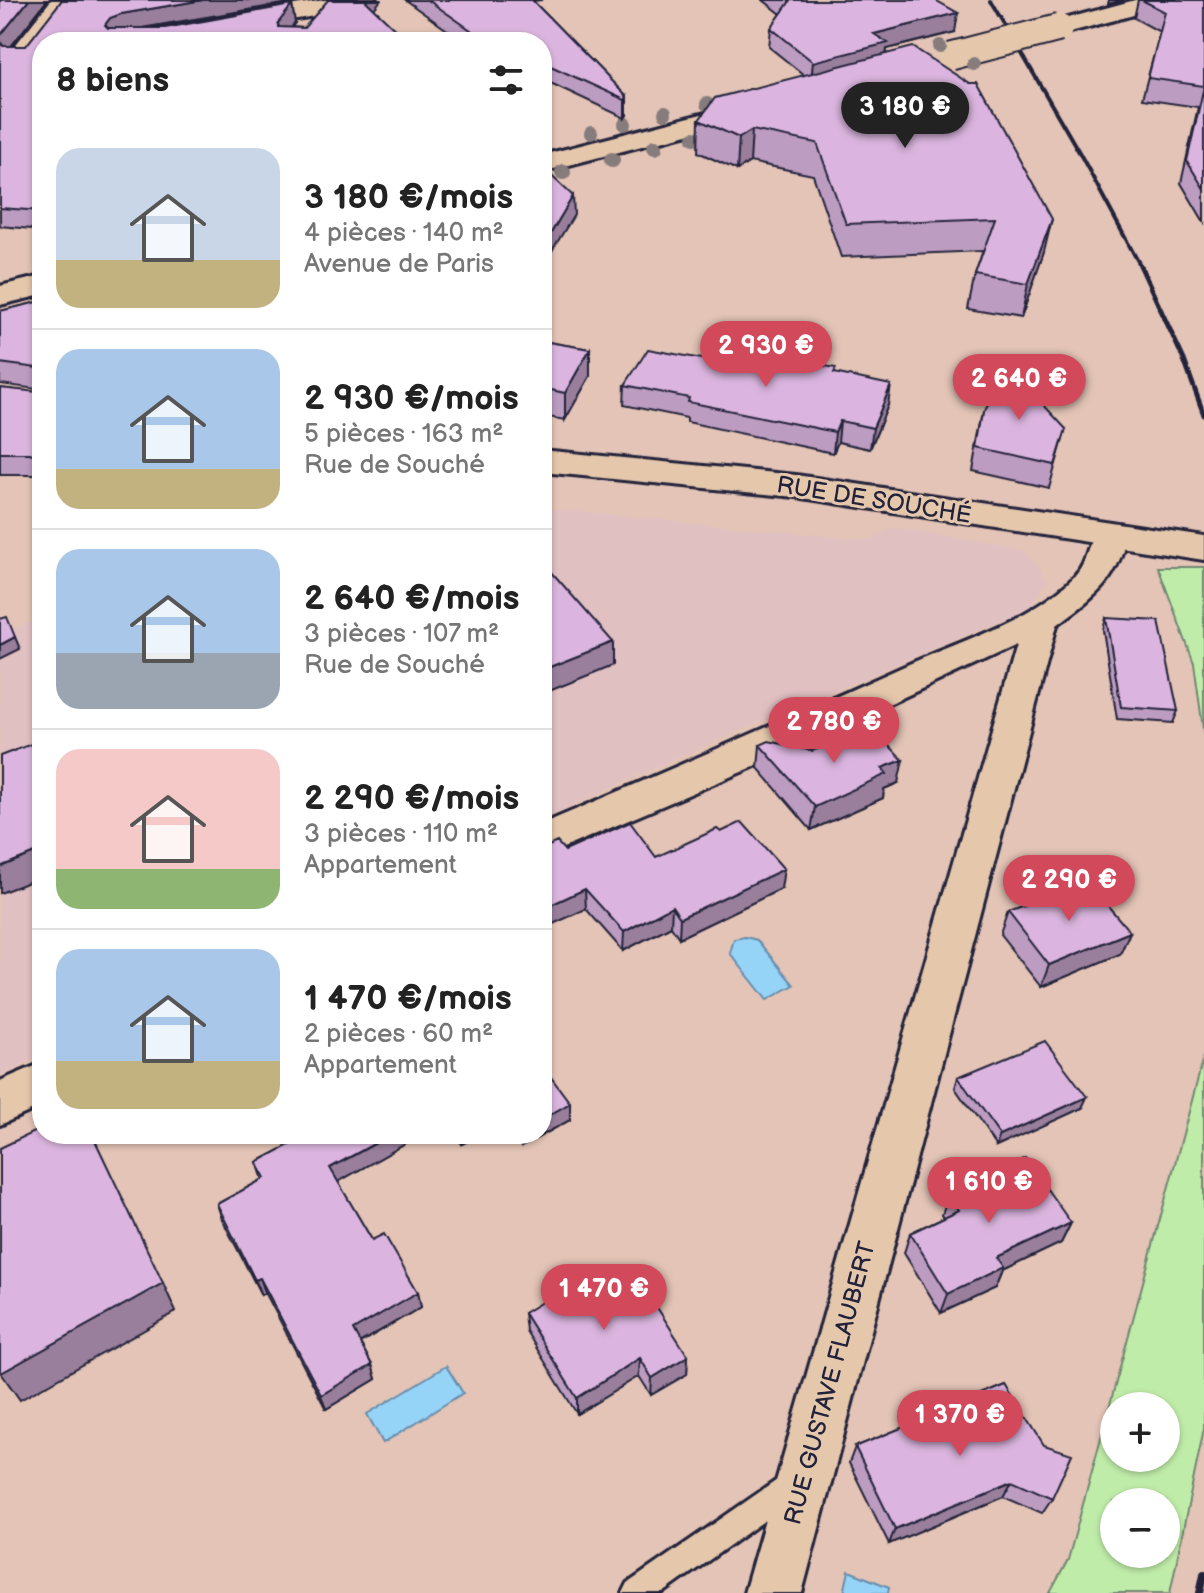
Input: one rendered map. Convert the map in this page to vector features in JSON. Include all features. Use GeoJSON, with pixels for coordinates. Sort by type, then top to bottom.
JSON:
{"type":"FeatureCollection","features":[{"type":"Feature","properties":{"kind":"street"},"geometry":{"type":"LineString","coordinates":[[39,32],[63,0]]}},
{"type":"Feature","properties":{"kind":"street"},"geometry":{"type":"LineString","coordinates":[[182,32],[365,0]]}},
{"type":"Feature","properties":{"kind":"street"},"geometry":{"type":"LineString","coordinates":[[921,64],[1163,0]]}},
{"type":"Feature","properties":{"kind":"street"},"geometry":{"type":"LineString","coordinates":[[303,30],[323,7]]}},
{"type":"Feature","properties":{"kind":"street"},"geometry":{"type":"LineString","coordinates":[[552,161],[783,101]]}},
{"type":"Feature","properties":{"kind":"street"},"geometry":{"type":"LineString","coordinates":[[0,296],[32,288]]}},
{"type":"Feature","properties":{"kind":"street"},"geometry":{"type":"LineString","coordinates":[[0,314],[32,306]]}},
{"type":"Feature","properties":{"kind":"street","name":"RUE DE SOUCHÉ"},"geometry":{"type":"LineString","coordinates":[[552,462],[796,486],[1198,548]]}},
{"type":"Feature","properties":{"kind":"street"},"geometry":{"type":"LineString","coordinates":[[552,837],[737,758],[1041,619],[1090,583],[1106,552],[1109,536]]}},
{"type":"Feature","properties":{"kind":"street","name":"RUE GUSTAVE FLAUBERT"},"geometry":{"type":"LineString","coordinates":[[773,1593],[1041,619]]}},
{"type":"Feature","properties":{"kind":"street"},"geometry":{"type":"LineString","coordinates":[[0,1104],[32,1088]]}},
{"type":"Feature","properties":{"kind":"lane"},"geometry":{"type":"LineString","coordinates":[[638,1593],[803,1476]]}},
{"type":"Feature","properties":{"kind":"shaded area"},"geometry":{"type":"Polygon","coordinates":[[[552,509],[869,540],[895,528],[1026,551],[1047,580],[1030,608],[720,739],[552,815],[552,509]]]}},
{"type":"Feature","properties":{"kind":"shaded area"},"geometry":{"type":"Polygon","coordinates":[[[32,622],[32,1060],[0,1076],[0,633],[32,622]]]}},
{"type":"Feature","properties":{"kind":"green space"},"geometry":{"type":"Polygon","coordinates":[[[1158,567],[1204,567],[1204,736],[1194,663],[1158,567]]]}},
{"type":"Feature","properties":{"kind":"green space"},"geometry":{"type":"Polygon","coordinates":[[[1204,1056],[1204,1428],[1180,1544],[1180,1488],[1100,1488],[1100,1568],[1175,1568],[1170,1593],[1050,1593],[1068,1560],[1100,1441],[1100,1472],[1180,1472],[1180,1392],[1113,1392],[1204,1056]]]}},
{"type":"Feature","properties":{"kind":"water"},"geometry":{"type":"Polygon","coordinates":[[[745,937],[757,940],[794,985],[767,1000],[730,953],[734,939],[745,937]]]}},
{"type":"Feature","properties":{"kind":"water"},"geometry":{"type":"Polygon","coordinates":[[[446,1366],[463,1393],[383,1443],[367,1414],[446,1366]]]}},
{"type":"Feature","properties":{"kind":"water"},"geometry":{"type":"Polygon","coordinates":[[[849,1571],[889,1587],[888,1593],[844,1593],[849,1571]]]}},
{"type":"Feature","properties":{"kind":"building"},"geometry":{"type":"Polygon","coordinates":[[[0,0],[29,0],[0,36],[0,0]]]}},
{"type":"Feature","properties":{"kind":"building"},"geometry":{"type":"Polygon","coordinates":[[[62,0],[203,0],[121,14],[110,18],[105,25],[108,28],[165,28],[292,5],[278,27],[304,28],[328,0],[365,0],[399,32],[37,32],[62,0]]]}},
{"type":"Feature","properties":{"kind":"building"},"geometry":{"type":"Polygon","coordinates":[[[428,0],[532,0],[627,97],[625,100],[552,67],[552,32],[474,32],[428,0]]]}},
{"type":"Feature","properties":{"kind":"building"},"geometry":{"type":"Polygon","coordinates":[[[788,0],[935,0],[958,13],[874,34],[888,43],[813,62],[771,28],[788,0]]]}},
{"type":"Feature","properties":{"kind":"building"},"geometry":{"type":"Polygon","coordinates":[[[1142,0],[1204,0],[1204,86],[1148,78],[1165,12],[1142,0]]]}},
{"type":"Feature","properties":{"kind":"building"},"geometry":{"type":"Polygon","coordinates":[[[32,38],[32,210],[0,208],[0,40],[3,46],[26,46],[32,38]]]}},
{"type":"Feature","properties":{"kind":"building"},"geometry":{"type":"Polygon","coordinates":[[[913,47],[970,84],[978,84],[1052,219],[1028,284],[975,275],[995,218],[846,224],[817,143],[752,130],[739,138],[699,120],[715,98],[913,47]]]}},
{"type":"Feature","properties":{"kind":"building"},"geometry":{"type":"Polygon","coordinates":[[[1204,86],[1204,189],[1187,161],[1204,86]]]}},
{"type":"Feature","properties":{"kind":"building"},"geometry":{"type":"Polygon","coordinates":[[[552,176],[573,196],[552,231],[552,176]]]}},
{"type":"Feature","properties":{"kind":"building"},"geometry":{"type":"Polygon","coordinates":[[[32,303],[32,367],[0,363],[0,311],[32,303]]]}},
{"type":"Feature","properties":{"kind":"building"},"geometry":{"type":"Polygon","coordinates":[[[552,343],[590,349],[565,393],[552,390],[552,343]]]}},
{"type":"Feature","properties":{"kind":"building"},"geometry":{"type":"Polygon","coordinates":[[[648,349],[761,370],[768,356],[836,368],[834,373],[891,385],[873,428],[840,421],[835,432],[688,402],[689,398],[625,385],[648,349]]]}},
{"type":"Feature","properties":{"kind":"building"},"geometry":{"type":"Polygon","coordinates":[[[1002,360],[1066,429],[1055,465],[978,448],[984,410],[1002,360]]]}},
{"type":"Feature","properties":{"kind":"building"},"geometry":{"type":"Polygon","coordinates":[[[0,388],[32,391],[32,454],[0,453],[0,388]]]}},
{"type":"Feature","properties":{"kind":"building"},"geometry":{"type":"Polygon","coordinates":[[[552,572],[613,642],[552,666],[552,572]]]}},
{"type":"Feature","properties":{"kind":"building"},"geometry":{"type":"Polygon","coordinates":[[[7,617],[15,637],[0,645],[0,619],[7,617]]]}},
{"type":"Feature","properties":{"kind":"building"},"geometry":{"type":"Polygon","coordinates":[[[1106,618],[1159,621],[1178,711],[1121,707],[1106,618]]]}},
{"type":"Feature","properties":{"kind":"building"},"geometry":{"type":"Polygon","coordinates":[[[873,728],[903,760],[882,768],[887,774],[815,807],[760,745],[769,741],[812,751],[873,728]]]}},
{"type":"Feature","properties":{"kind":"building"},"geometry":{"type":"Polygon","coordinates":[[[32,744],[32,854],[0,867],[0,756],[32,744]]]}},
{"type":"Feature","properties":{"kind":"building"},"geometry":{"type":"Polygon","coordinates":[[[630,822],[656,857],[717,829],[721,832],[742,822],[784,869],[680,918],[672,906],[624,932],[585,889],[552,904],[552,844],[557,842],[565,851],[630,822]]]}},
{"type":"Feature","properties":{"kind":"building"},"geometry":{"type":"Polygon","coordinates":[[[1088,882],[1130,932],[1049,965],[1008,912],[1088,882]]]}},
{"type":"Feature","properties":{"kind":"building"},"geometry":{"type":"Polygon","coordinates":[[[1045,1041],[1087,1097],[1000,1136],[958,1077],[1045,1041]]]}},
{"type":"Feature","properties":{"kind":"building"},"geometry":{"type":"Polygon","coordinates":[[[552,1079],[570,1103],[552,1113],[552,1079]]]}},
{"type":"Feature","properties":{"kind":"building"},"geometry":{"type":"Polygon","coordinates":[[[32,1133],[32,1144],[97,1144],[163,1283],[1,1373],[0,1370],[0,1148],[32,1133]]]}},
{"type":"Feature","properties":{"kind":"building"},"geometry":{"type":"Polygon","coordinates":[[[291,1144],[374,1144],[330,1168],[372,1240],[384,1234],[418,1292],[353,1330],[372,1365],[321,1395],[260,1278],[255,1280],[217,1204],[265,1178],[257,1162],[291,1144]]]}},
{"type":"Feature","properties":{"kind":"building"},"geometry":{"type":"Polygon","coordinates":[[[1025,1158],[1071,1223],[996,1258],[1003,1268],[948,1294],[910,1233],[959,1210],[949,1194],[1025,1158]]]}},
{"type":"Feature","properties":{"kind":"building"},"geometry":{"type":"Polygon","coordinates":[[[589,1273],[602,1293],[635,1273],[688,1356],[652,1378],[640,1358],[577,1398],[524,1313],[589,1273]]]}},
{"type":"Feature","properties":{"kind":"building"},"geometry":{"type":"Polygon","coordinates":[[[1006,1385],[1044,1445],[1072,1454],[1052,1498],[1012,1480],[895,1529],[855,1447],[1006,1385]]]}},
{"type":"Feature","properties":{"kind":"railway"},"geometry":{"type":"LineString","coordinates":[[991,0],[1140,266]]}},
{"type":"Feature","properties":{"kind":"railway"},"geometry":{"type":"LineString","coordinates":[[1140,266],[1184,360],[1204,415]]}},
{"type":"Feature","properties":{"kind":"railway"},"geometry":{"type":"LineString","coordinates":[[1200,1593],[1204,1574]]}}]}
